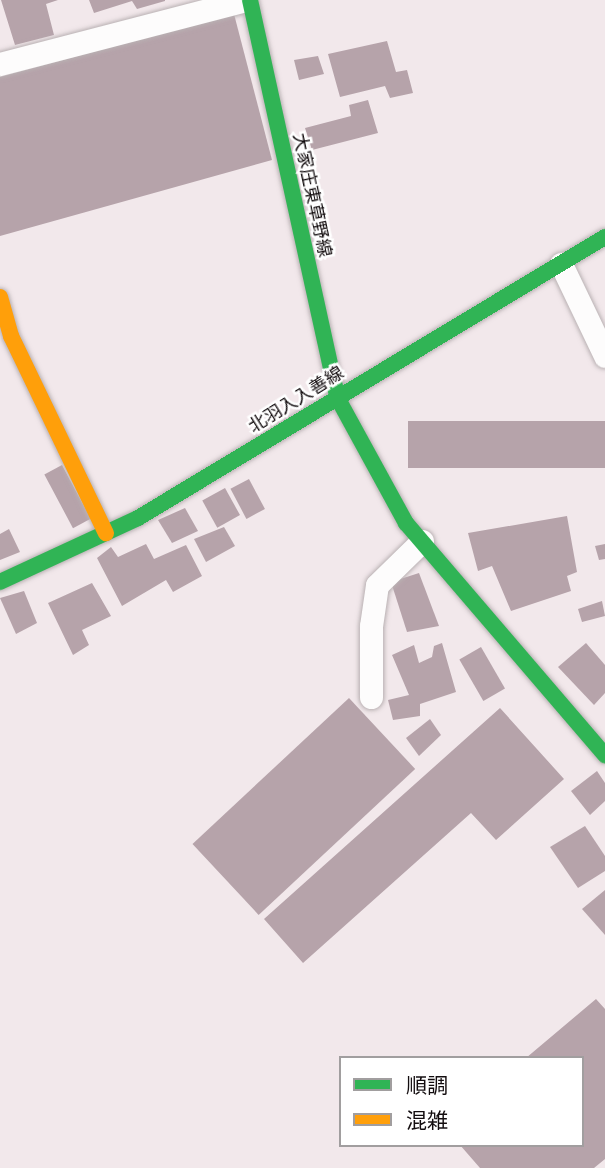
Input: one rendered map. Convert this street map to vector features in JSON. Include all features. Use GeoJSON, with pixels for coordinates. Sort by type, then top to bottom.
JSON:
{"type":"FeatureCollection","features":[{"type":"Feature","properties":{"kind":"main road","name":"大家庄東草野線"},"geometry":{"type":"LineString","coordinates":[[250,0],[337,397],[406,523],[605,755]]}},
{"type":"Feature","properties":{"kind":"main road","name":"北羽入入善線"},"geometry":{"type":"LineString","coordinates":[[0,582],[106,533],[605,237]]}},
{"type":"Feature","properties":{"kind":"main road"},"geometry":{"type":"LineString","coordinates":[[0,297],[11,337],[106,533]]}},
{"type":"Feature","properties":{"kind":"street"},"geometry":{"type":"LineString","coordinates":[[0,64],[245,0]]}},
{"type":"Feature","properties":{"kind":"street"},"geometry":{"type":"LineString","coordinates":[[561,264],[598,322],[605,356]]}},
{"type":"Feature","properties":{"kind":"street"},"geometry":{"type":"LineString","coordinates":[[371,697],[371,626],[377,584],[422,541]]}},
{"type":"Feature","properties":{"kind":"building"},"geometry":{"type":"Polygon","coordinates":[[[1,0],[58,0],[46,4],[54,35],[15,45],[1,0]]]}},
{"type":"Feature","properties":{"kind":"building"},"geometry":{"type":"Polygon","coordinates":[[[89,0],[165,1],[137,9],[132,1],[94,13],[89,0]]]}},
{"type":"Feature","properties":{"kind":"building"},"geometry":{"type":"Polygon","coordinates":[[[234,14],[272,160],[0,236],[0,77],[234,14]]]}},
{"type":"Feature","properties":{"kind":"building"},"geometry":{"type":"Polygon","coordinates":[[[387,41],[396,72],[407,70],[413,93],[390,98],[385,86],[340,97],[328,54],[387,41]]]}},
{"type":"Feature","properties":{"kind":"building"},"geometry":{"type":"Polygon","coordinates":[[[318,56],[324,74],[299,80],[294,60],[318,56]]]}},
{"type":"Feature","properties":{"kind":"building"},"geometry":{"type":"Polygon","coordinates":[[[368,100],[378,133],[312,150],[305,128],[351,116],[349,105],[368,100]]]}},
{"type":"Feature","properties":{"kind":"building"},"geometry":{"type":"Polygon","coordinates":[[[408,421],[605,421],[605,468],[408,468],[408,421]]]}},
{"type":"Feature","properties":{"kind":"building"},"geometry":{"type":"Polygon","coordinates":[[[62,465],[91,519],[73,528],[44,474],[62,465]]]}},
{"type":"Feature","properties":{"kind":"building"},"geometry":{"type":"Polygon","coordinates":[[[249,479],[265,509],[246,519],[230,489],[249,479]]]}},
{"type":"Feature","properties":{"kind":"building"},"geometry":{"type":"Polygon","coordinates":[[[225,488],[240,515],[217,528],[202,501],[225,488]]]}},
{"type":"Feature","properties":{"kind":"building"},"geometry":{"type":"Polygon","coordinates":[[[185,508],[198,531],[172,543],[158,520],[185,508]]]}},
{"type":"Feature","properties":{"kind":"building"},"geometry":{"type":"Polygon","coordinates":[[[567,516],[577,572],[567,576],[571,591],[511,611],[492,566],[478,571],[468,533],[567,516]]]}},
{"type":"Feature","properties":{"kind":"building"},"geometry":{"type":"Polygon","coordinates":[[[224,527],[235,546],[206,562],[194,539],[224,527]]]}},
{"type":"Feature","properties":{"kind":"building"},"geometry":{"type":"Polygon","coordinates":[[[9,529],[20,552],[0,560],[0,534],[9,529]]]}},
{"type":"Feature","properties":{"kind":"building"},"geometry":{"type":"Polygon","coordinates":[[[146,544],[154,559],[186,545],[202,576],[173,592],[166,580],[122,606],[97,558],[111,547],[118,557],[146,544]]]}},
{"type":"Feature","properties":{"kind":"building"},"geometry":{"type":"Polygon","coordinates":[[[605,544],[605,559],[599,560],[595,546],[605,544]]]}},
{"type":"Feature","properties":{"kind":"building"},"geometry":{"type":"Polygon","coordinates":[[[419,573],[439,626],[407,632],[391,582],[419,573]]]}},
{"type":"Feature","properties":{"kind":"building"},"geometry":{"type":"Polygon","coordinates":[[[92,583],[111,616],[82,630],[89,645],[73,655],[48,603],[92,583]]]}},
{"type":"Feature","properties":{"kind":"building"},"geometry":{"type":"Polygon","coordinates":[[[24,591],[37,623],[16,634],[0,598],[24,591]]]}},
{"type":"Feature","properties":{"kind":"building"},"geometry":{"type":"Polygon","coordinates":[[[602,601],[605,616],[582,622],[578,609],[602,601]]]}},
{"type":"Feature","properties":{"kind":"building"},"geometry":{"type":"Polygon","coordinates":[[[442,643],[456,692],[420,704],[420,716],[393,720],[388,700],[409,695],[392,655],[414,645],[419,663],[432,657],[434,646],[442,643]]]}},
{"type":"Feature","properties":{"kind":"building"},"geometry":{"type":"Polygon","coordinates":[[[586,643],[605,665],[605,693],[594,705],[558,667],[586,643]]]}},
{"type":"Feature","properties":{"kind":"building"},"geometry":{"type":"Polygon","coordinates":[[[481,647],[505,689],[483,701],[459,660],[481,647]]]}},
{"type":"Feature","properties":{"kind":"building"},"geometry":{"type":"Polygon","coordinates":[[[349,698],[415,769],[259,915],[192,844],[349,698]]]}},
{"type":"Feature","properties":{"kind":"building"},"geometry":{"type":"Polygon","coordinates":[[[500,708],[564,779],[496,840],[471,813],[303,963],[264,919],[500,708]]]}},
{"type":"Feature","properties":{"kind":"building"},"geometry":{"type":"Polygon","coordinates":[[[430,719],[441,735],[419,756],[406,738],[430,719]]]}},
{"type":"Feature","properties":{"kind":"building"},"geometry":{"type":"Polygon","coordinates":[[[597,771],[605,783],[605,801],[590,815],[571,791],[597,771]]]}},
{"type":"Feature","properties":{"kind":"building"},"geometry":{"type":"Polygon","coordinates":[[[585,826],[605,856],[605,871],[578,888],[550,847],[585,826]]]}},
{"type":"Feature","properties":{"kind":"building"},"geometry":{"type":"Polygon","coordinates":[[[605,890],[605,935],[582,909],[605,890]]]}},
{"type":"Feature","properties":{"kind":"building"},"geometry":{"type":"Polygon","coordinates":[[[596,999],[605,1009],[605,1159],[594,1168],[480,1168],[462,1147],[584,1147],[584,1056],[528,1056],[596,999]]]}},
{"type":"Feature","properties":{"kind":"traffic: fast"},"geometry":{"type":"LineString","coordinates":[[250,0],[337,397],[406,523],[605,755]]}},
{"type":"Feature","properties":{"kind":"traffic: fast"},"geometry":{"type":"LineString","coordinates":[[0,582],[138,518],[605,237]]}},
{"type":"Feature","properties":{"kind":"traffic: slow"},"geometry":{"type":"LineString","coordinates":[[0,297],[11,336],[106,533]]}}]}
